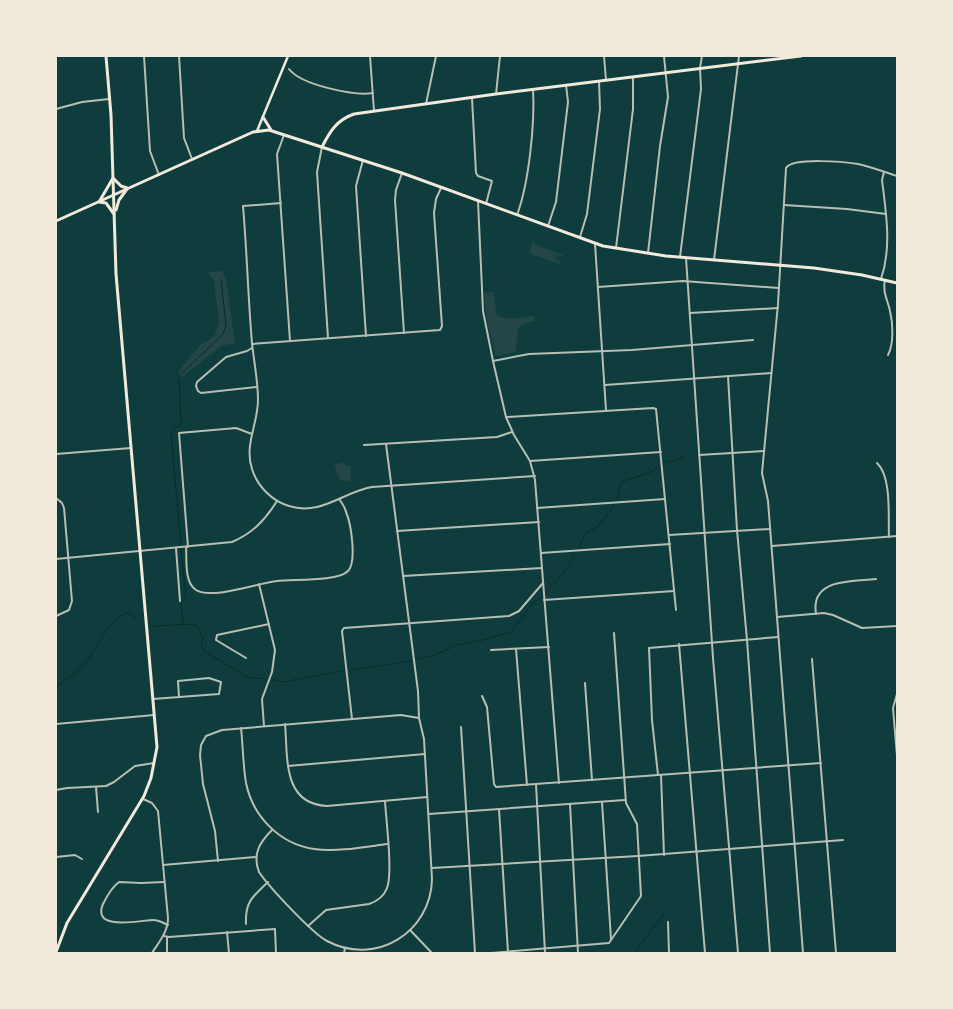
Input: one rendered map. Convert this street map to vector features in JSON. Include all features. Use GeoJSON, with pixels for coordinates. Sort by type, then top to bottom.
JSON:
{"type":"FeatureCollection","features":[{"type":"Feature","properties":{"kind":"main road"},"geometry":{"type":"LineString","coordinates":[[56,952],[68,923],[143,799],[155,763],[156,747],[155,715],[116,274],[110,99],[106,56]]}},
{"type":"Feature","properties":{"kind":"main road"},"geometry":{"type":"LineString","coordinates":[[257,131],[288,56]]}},
{"type":"Feature","properties":{"kind":"main road"},"geometry":{"type":"LineString","coordinates":[[322,147],[331,130],[339,122],[354,114],[533,89],[801,56]]}},
{"type":"Feature","properties":{"kind":"main road"},"geometry":{"type":"LineString","coordinates":[[263,117],[271,130]]}},
{"type":"Feature","properties":{"kind":"main road"},"geometry":{"type":"LineString","coordinates":[[56,221],[257,131],[271,130],[402,173],[595,244],[686,258],[781,265],[846,272],[897,283]]}},
{"type":"Feature","properties":{"kind":"main road"},"geometry":{"type":"LineString","coordinates":[[113,176],[121,186],[129,188]]}},
{"type":"Feature","properties":{"kind":"main road"},"geometry":{"type":"LineString","coordinates":[[99,202],[108,188],[113,176]]}},
{"type":"Feature","properties":{"kind":"main road"},"geometry":{"type":"LineString","coordinates":[[115,214],[119,200],[129,188]]}},
{"type":"Feature","properties":{"kind":"main road"},"geometry":{"type":"LineString","coordinates":[[99,202],[108,205],[115,214]]}},
{"type":"Feature","properties":{"kind":"street"},"geometry":{"type":"LineString","coordinates":[[144,56],[150,151],[159,175]]}},
{"type":"Feature","properties":{"kind":"street"},"geometry":{"type":"LineString","coordinates":[[179,56],[184,136],[193,160]]}},
{"type":"Feature","properties":{"kind":"street"},"geometry":{"type":"LineString","coordinates":[[370,56],[374,111]]}},
{"type":"Feature","properties":{"kind":"street"},"geometry":{"type":"LineString","coordinates":[[426,104],[436,56]]}},
{"type":"Feature","properties":{"kind":"street"},"geometry":{"type":"LineString","coordinates":[[496,94],[500,56]]}},
{"type":"Feature","properties":{"kind":"street"},"geometry":{"type":"LineString","coordinates":[[604,56],[606,80]]}},
{"type":"Feature","properties":{"kind":"street"},"geometry":{"type":"LineString","coordinates":[[648,253],[660,146],[668,97],[664,56]]}},
{"type":"Feature","properties":{"kind":"street"},"geometry":{"type":"LineString","coordinates":[[680,257],[701,89],[700,68],[702,56]]}},
{"type":"Feature","properties":{"kind":"street"},"geometry":{"type":"LineString","coordinates":[[714,260],[739,56]]}},
{"type":"Feature","properties":{"kind":"street"},"geometry":{"type":"LineString","coordinates":[[289,69],[300,79],[350,94],[373,93]]}},
{"type":"Feature","properties":{"kind":"street"},"geometry":{"type":"LineString","coordinates":[[616,248],[633,109],[633,77]]}},
{"type":"Feature","properties":{"kind":"street"},"geometry":{"type":"LineString","coordinates":[[579,238],[587,214],[601,104],[599,81]]}},
{"type":"Feature","properties":{"kind":"street"},"geometry":{"type":"LineString","coordinates":[[548,227],[556,202],[568,102],[566,85]]}},
{"type":"Feature","properties":{"kind":"street"},"geometry":{"type":"LineString","coordinates":[[517,216],[523,196],[533,125],[533,89]]}},
{"type":"Feature","properties":{"kind":"street"},"geometry":{"type":"LineString","coordinates":[[472,97],[476,173],[478,176],[492,181],[486,204]]}},
{"type":"Feature","properties":{"kind":"street"},"geometry":{"type":"LineString","coordinates":[[56,110],[82,102],[110,99]]}},
{"type":"Feature","properties":{"kind":"street"},"geometry":{"type":"LineString","coordinates":[[285,134],[277,154],[290,341]]}},
{"type":"Feature","properties":{"kind":"street"},"geometry":{"type":"LineString","coordinates":[[322,147],[317,172],[328,338]]}},
{"type":"Feature","properties":{"kind":"street"},"geometry":{"type":"LineString","coordinates":[[363,160],[356,186],[366,336]]}},
{"type":"Feature","properties":{"kind":"street"},"geometry":{"type":"LineString","coordinates":[[803,953],[772,546],[768,501],[762,473],[778,308],[787,165],[808,161],[860,164],[897,176]]}},
{"type":"Feature","properties":{"kind":"street"},"geometry":{"type":"LineString","coordinates":[[884,172],[882,180],[888,248],[883,280],[891,316],[892,345],[888,355]]}},
{"type":"Feature","properties":{"kind":"street"},"geometry":{"type":"LineString","coordinates":[[402,173],[396,190],[395,200],[404,333]]}},
{"type":"Feature","properties":{"kind":"street"},"geometry":{"type":"LineString","coordinates":[[252,344],[436,331],[441,328],[434,213],[436,199],[441,187]]}},
{"type":"Feature","properties":{"kind":"street"},"geometry":{"type":"LineString","coordinates":[[478,201],[483,311],[493,361],[506,417],[512,432],[530,461],[535,476],[559,783]]}},
{"type":"Feature","properties":{"kind":"street"},"geometry":{"type":"LineString","coordinates":[[281,202],[243,206],[252,348],[257,387],[257,415],[249,450],[252,471],[263,489],[277,501],[290,506],[310,509],[322,507],[357,490],[391,485],[535,476]]}},
{"type":"Feature","properties":{"kind":"street"},"geometry":{"type":"LineString","coordinates":[[784,205],[847,209],[886,214]]}},
{"type":"Feature","properties":{"kind":"street"},"geometry":{"type":"LineString","coordinates":[[595,244],[606,410]]}},
{"type":"Feature","properties":{"kind":"street"},"geometry":{"type":"LineString","coordinates":[[686,258],[712,642],[738,953]]}},
{"type":"Feature","properties":{"kind":"street"},"geometry":{"type":"LineString","coordinates":[[598,287],[688,281],[779,288]]}},
{"type":"Feature","properties":{"kind":"street"},"geometry":{"type":"LineString","coordinates":[[690,313],[778,308]]}},
{"type":"Feature","properties":{"kind":"street"},"geometry":{"type":"LineString","coordinates":[[493,361],[529,354],[602,351],[753,340]]}},
{"type":"Feature","properties":{"kind":"street"},"geometry":{"type":"LineString","coordinates":[[252,348],[247,352],[226,357],[196,384],[198,392],[201,393],[257,387]]}},
{"type":"Feature","properties":{"kind":"street"},"geometry":{"type":"LineString","coordinates":[[605,385],[771,373]]}},
{"type":"Feature","properties":{"kind":"street"},"geometry":{"type":"LineString","coordinates":[[728,376],[734,452],[737,530],[757,768],[770,953]]}},
{"type":"Feature","properties":{"kind":"street"},"geometry":{"type":"LineString","coordinates":[[506,417],[606,410],[656,409],[676,610]]}},
{"type":"Feature","properties":{"kind":"street"},"geometry":{"type":"LineString","coordinates":[[252,434],[236,428],[179,433],[188,579],[192,587],[199,592],[204,593],[233,590],[276,581],[338,576],[348,571],[353,559],[349,522],[346,512],[339,499]]}},
{"type":"Feature","properties":{"kind":"street"},"geometry":{"type":"LineString","coordinates":[[364,445],[497,437],[512,432]]}},
{"type":"Feature","properties":{"kind":"street"},"geometry":{"type":"LineString","coordinates":[[272,830],[260,844],[255,858],[259,872],[308,926],[323,938],[345,948],[363,950],[381,948],[397,941],[421,918],[429,901],[432,885],[424,739],[419,718],[418,691],[386,444]]}},
{"type":"Feature","properties":{"kind":"street"},"geometry":{"type":"LineString","coordinates":[[56,454],[131,448]]}},
{"type":"Feature","properties":{"kind":"street"},"geometry":{"type":"LineString","coordinates":[[699,454],[764,451]]}},
{"type":"Feature","properties":{"kind":"street"},"geometry":{"type":"LineString","coordinates":[[530,461],[661,452]]}},
{"type":"Feature","properties":{"kind":"street"},"geometry":{"type":"LineString","coordinates":[[877,463],[883,470],[888,491],[889,537]]}},
{"type":"Feature","properties":{"kind":"street"},"geometry":{"type":"LineString","coordinates":[[56,498],[62,503],[64,508],[72,605],[66,613],[56,616]]}},
{"type":"Feature","properties":{"kind":"street"},"geometry":{"type":"LineString","coordinates":[[537,508],[665,499]]}},
{"type":"Feature","properties":{"kind":"street"},"geometry":{"type":"LineString","coordinates":[[56,559],[224,544],[242,538],[259,526],[277,501]]}},
{"type":"Feature","properties":{"kind":"street"},"geometry":{"type":"LineString","coordinates":[[397,531],[539,522]]}},
{"type":"Feature","properties":{"kind":"street"},"geometry":{"type":"LineString","coordinates":[[669,535],[770,529]]}},
{"type":"Feature","properties":{"kind":"street"},"geometry":{"type":"LineString","coordinates":[[772,546],[897,536]]}},
{"type":"Feature","properties":{"kind":"street"},"geometry":{"type":"LineString","coordinates":[[541,553],[670,544]]}},
{"type":"Feature","properties":{"kind":"street"},"geometry":{"type":"LineString","coordinates":[[176,548],[180,601]]}},
{"type":"Feature","properties":{"kind":"street"},"geometry":{"type":"LineString","coordinates":[[403,576],[542,568]]}},
{"type":"Feature","properties":{"kind":"street"},"geometry":{"type":"LineString","coordinates":[[816,614],[816,598],[826,587],[846,582],[876,579]]}},
{"type":"Feature","properties":{"kind":"street"},"geometry":{"type":"LineString","coordinates":[[352,719],[343,629],[345,627],[509,616],[519,611],[543,583]]}},
{"type":"Feature","properties":{"kind":"street"},"geometry":{"type":"LineString","coordinates":[[259,584],[274,646],[272,672],[262,699],[264,726]]}},
{"type":"Feature","properties":{"kind":"street"},"geometry":{"type":"LineString","coordinates":[[544,600],[674,591]]}},
{"type":"Feature","properties":{"kind":"street"},"geometry":{"type":"LineString","coordinates":[[777,617],[816,614],[833,615],[862,628],[897,626]]}},
{"type":"Feature","properties":{"kind":"street"},"geometry":{"type":"LineString","coordinates":[[246,658],[216,640],[217,635],[269,624]]}},
{"type":"Feature","properties":{"kind":"street"},"geometry":{"type":"LineString","coordinates":[[491,953],[578,945],[607,944],[641,898],[637,824],[628,809],[625,800],[625,778],[614,634]]}},
{"type":"Feature","properties":{"kind":"street"},"geometry":{"type":"LineString","coordinates":[[664,855],[659,775],[652,720],[649,648],[679,644],[778,637]]}},
{"type":"Feature","properties":{"kind":"street"},"geometry":{"type":"LineString","coordinates":[[679,644],[705,953]]}},
{"type":"Feature","properties":{"kind":"street"},"geometry":{"type":"LineString","coordinates":[[491,650],[548,647]]}},
{"type":"Feature","properties":{"kind":"street"},"geometry":{"type":"LineString","coordinates":[[516,649],[527,785]]}},
{"type":"Feature","properties":{"kind":"street"},"geometry":{"type":"LineString","coordinates":[[812,659],[836,953]]}},
{"type":"Feature","properties":{"kind":"street"},"geometry":{"type":"LineString","coordinates":[[153,699],[219,694],[221,682],[209,678],[178,681],[179,697]]}},
{"type":"Feature","properties":{"kind":"street"},"geometry":{"type":"LineString","coordinates":[[585,683],[592,780]]}},
{"type":"Feature","properties":{"kind":"street"},"geometry":{"type":"LineString","coordinates":[[897,694],[893,708],[897,756]]}},
{"type":"Feature","properties":{"kind":"street"},"geometry":{"type":"LineString","coordinates":[[482,696],[487,707],[495,786],[559,783],[821,762]]}},
{"type":"Feature","properties":{"kind":"street"},"geometry":{"type":"LineString","coordinates":[[56,724],[155,715]]}},
{"type":"Feature","properties":{"kind":"street"},"geometry":{"type":"LineString","coordinates":[[218,860],[215,830],[203,784],[200,749],[204,739],[213,732],[285,724],[401,715],[419,718]]}},
{"type":"Feature","properties":{"kind":"street"},"geometry":{"type":"LineString","coordinates":[[285,724],[288,766],[293,787],[300,796],[310,803],[327,806],[428,797]]}},
{"type":"Feature","properties":{"kind":"street"},"geometry":{"type":"LineString","coordinates":[[461,727],[475,953]]}},
{"type":"Feature","properties":{"kind":"street"},"geometry":{"type":"LineString","coordinates":[[242,728],[246,782],[250,796],[259,815],[272,830],[291,842],[314,849],[343,849],[387,844]]}},
{"type":"Feature","properties":{"kind":"street"},"geometry":{"type":"LineString","coordinates":[[288,766],[425,754]]}},
{"type":"Feature","properties":{"kind":"street"},"geometry":{"type":"LineString","coordinates":[[56,790],[71,787],[106,786],[114,782],[134,766],[155,763]]}},
{"type":"Feature","properties":{"kind":"street"},"geometry":{"type":"LineString","coordinates":[[536,784],[545,953]]}},
{"type":"Feature","properties":{"kind":"street"},"geometry":{"type":"LineString","coordinates":[[96,786],[98,812]]}},
{"type":"Feature","properties":{"kind":"street"},"geometry":{"type":"LineString","coordinates":[[143,799],[152,803],[158,811],[168,925],[165,936],[167,953]]}},
{"type":"Feature","properties":{"kind":"street"},"geometry":{"type":"LineString","coordinates":[[429,814],[625,800]]}},
{"type":"Feature","properties":{"kind":"street"},"geometry":{"type":"LineString","coordinates":[[308,926],[326,910],[369,904],[382,896],[388,881],[385,801]]}},
{"type":"Feature","properties":{"kind":"street"},"geometry":{"type":"LineString","coordinates":[[602,802],[611,940]]}},
{"type":"Feature","properties":{"kind":"street"},"geometry":{"type":"LineString","coordinates":[[570,804],[578,953]]}},
{"type":"Feature","properties":{"kind":"street"},"geometry":{"type":"LineString","coordinates":[[499,809],[508,952]]}},
{"type":"Feature","properties":{"kind":"street"},"geometry":{"type":"LineString","coordinates":[[432,868],[664,855],[843,840]]}},
{"type":"Feature","properties":{"kind":"street"},"geometry":{"type":"LineString","coordinates":[[56,857],[75,855],[82,859]]}},
{"type":"Feature","properties":{"kind":"street"},"geometry":{"type":"LineString","coordinates":[[163,865],[255,858]]}},
{"type":"Feature","properties":{"kind":"street"},"geometry":{"type":"LineString","coordinates":[[164,882],[119,882],[111,889],[102,906],[102,911],[108,922],[114,923],[154,920],[168,925]]}},
{"type":"Feature","properties":{"kind":"street"},"geometry":{"type":"LineString","coordinates":[[246,924],[245,911],[248,904],[268,882]]}},
{"type":"Feature","properties":{"kind":"street"},"geometry":{"type":"LineString","coordinates":[[668,922],[669,953]]}},
{"type":"Feature","properties":{"kind":"street"},"geometry":{"type":"LineString","coordinates":[[152,953],[165,936],[275,929],[276,953]]}},
{"type":"Feature","properties":{"kind":"street"},"geometry":{"type":"LineString","coordinates":[[410,930],[432,953]]}},
{"type":"Feature","properties":{"kind":"street"},"geometry":{"type":"LineString","coordinates":[[227,932],[229,953]]}},
{"type":"Feature","properties":{"kind":"street"},"geometry":{"type":"LineString","coordinates":[[344,953],[345,948]]}},
{"type":"Feature","properties":{"kind":"shaded area"},"geometry":{"type":"Polygon","coordinates":[[[534,240],[534,244],[563,255],[562,257],[557,255],[555,259],[561,262],[560,264],[535,255],[533,258],[534,255],[529,253],[534,240]]]}},
{"type":"Feature","properties":{"kind":"shaded area"},"geometry":{"type":"Polygon","coordinates":[[[222,271],[226,279],[235,343],[221,346],[181,378],[178,372],[201,344],[208,341],[215,335],[219,322],[214,281],[208,272],[222,271]]]}},
{"type":"Feature","properties":{"kind":"shaded area"},"geometry":{"type":"Polygon","coordinates":[[[493,292],[497,316],[510,319],[534,316],[535,321],[524,323],[518,328],[516,352],[496,356],[487,323],[484,293],[493,292]]]}},
{"type":"Feature","properties":{"kind":"shaded area"},"geometry":{"type":"Polygon","coordinates":[[[344,463],[345,466],[350,466],[351,482],[339,479],[334,465],[344,463]]]}},
{"type":"Feature","properties":{"kind":"waterway"},"geometry":{"type":"LineString","coordinates":[[181,545],[171,433],[181,423],[179,376],[223,334],[226,325],[221,280]]}},
{"type":"Feature","properties":{"kind":"waterway"},"geometry":{"type":"LineString","coordinates":[[666,463],[684,457]]}},
{"type":"Feature","properties":{"kind":"waterway"},"geometry":{"type":"LineString","coordinates":[[617,500],[621,482],[651,472],[660,465]]}},
{"type":"Feature","properties":{"kind":"waterway"},"geometry":{"type":"LineString","coordinates":[[578,549],[586,532],[596,528],[614,505]]}},
{"type":"Feature","properties":{"kind":"waterway"},"geometry":{"type":"LineString","coordinates":[[181,550],[186,595],[181,606],[183,624]]}},
{"type":"Feature","properties":{"kind":"waterway"},"geometry":{"type":"LineString","coordinates":[[547,591],[564,573],[575,554]]}},
{"type":"Feature","properties":{"kind":"waterway"},"geometry":{"type":"LineString","coordinates":[[418,659],[435,655],[457,645],[483,640],[511,632],[533,603],[543,596]]}},
{"type":"Feature","properties":{"kind":"waterway"},"geometry":{"type":"LineString","coordinates":[[56,686],[77,672],[83,666],[103,635],[115,620],[122,615],[129,613],[138,620]]}},
{"type":"Feature","properties":{"kind":"waterway"},"geometry":{"type":"LineString","coordinates":[[154,626],[190,624],[197,626],[203,638],[201,645],[204,651],[247,677],[265,679]]}},
{"type":"Feature","properties":{"kind":"waterway"},"geometry":{"type":"LineString","coordinates":[[350,670],[411,661]]}},
{"type":"Feature","properties":{"kind":"waterway"},"geometry":{"type":"LineString","coordinates":[[273,680],[282,682],[343,671]]}},
{"type":"Feature","properties":{"kind":"waterway"},"geometry":{"type":"LineString","coordinates":[[634,953],[667,910]]}}]}
